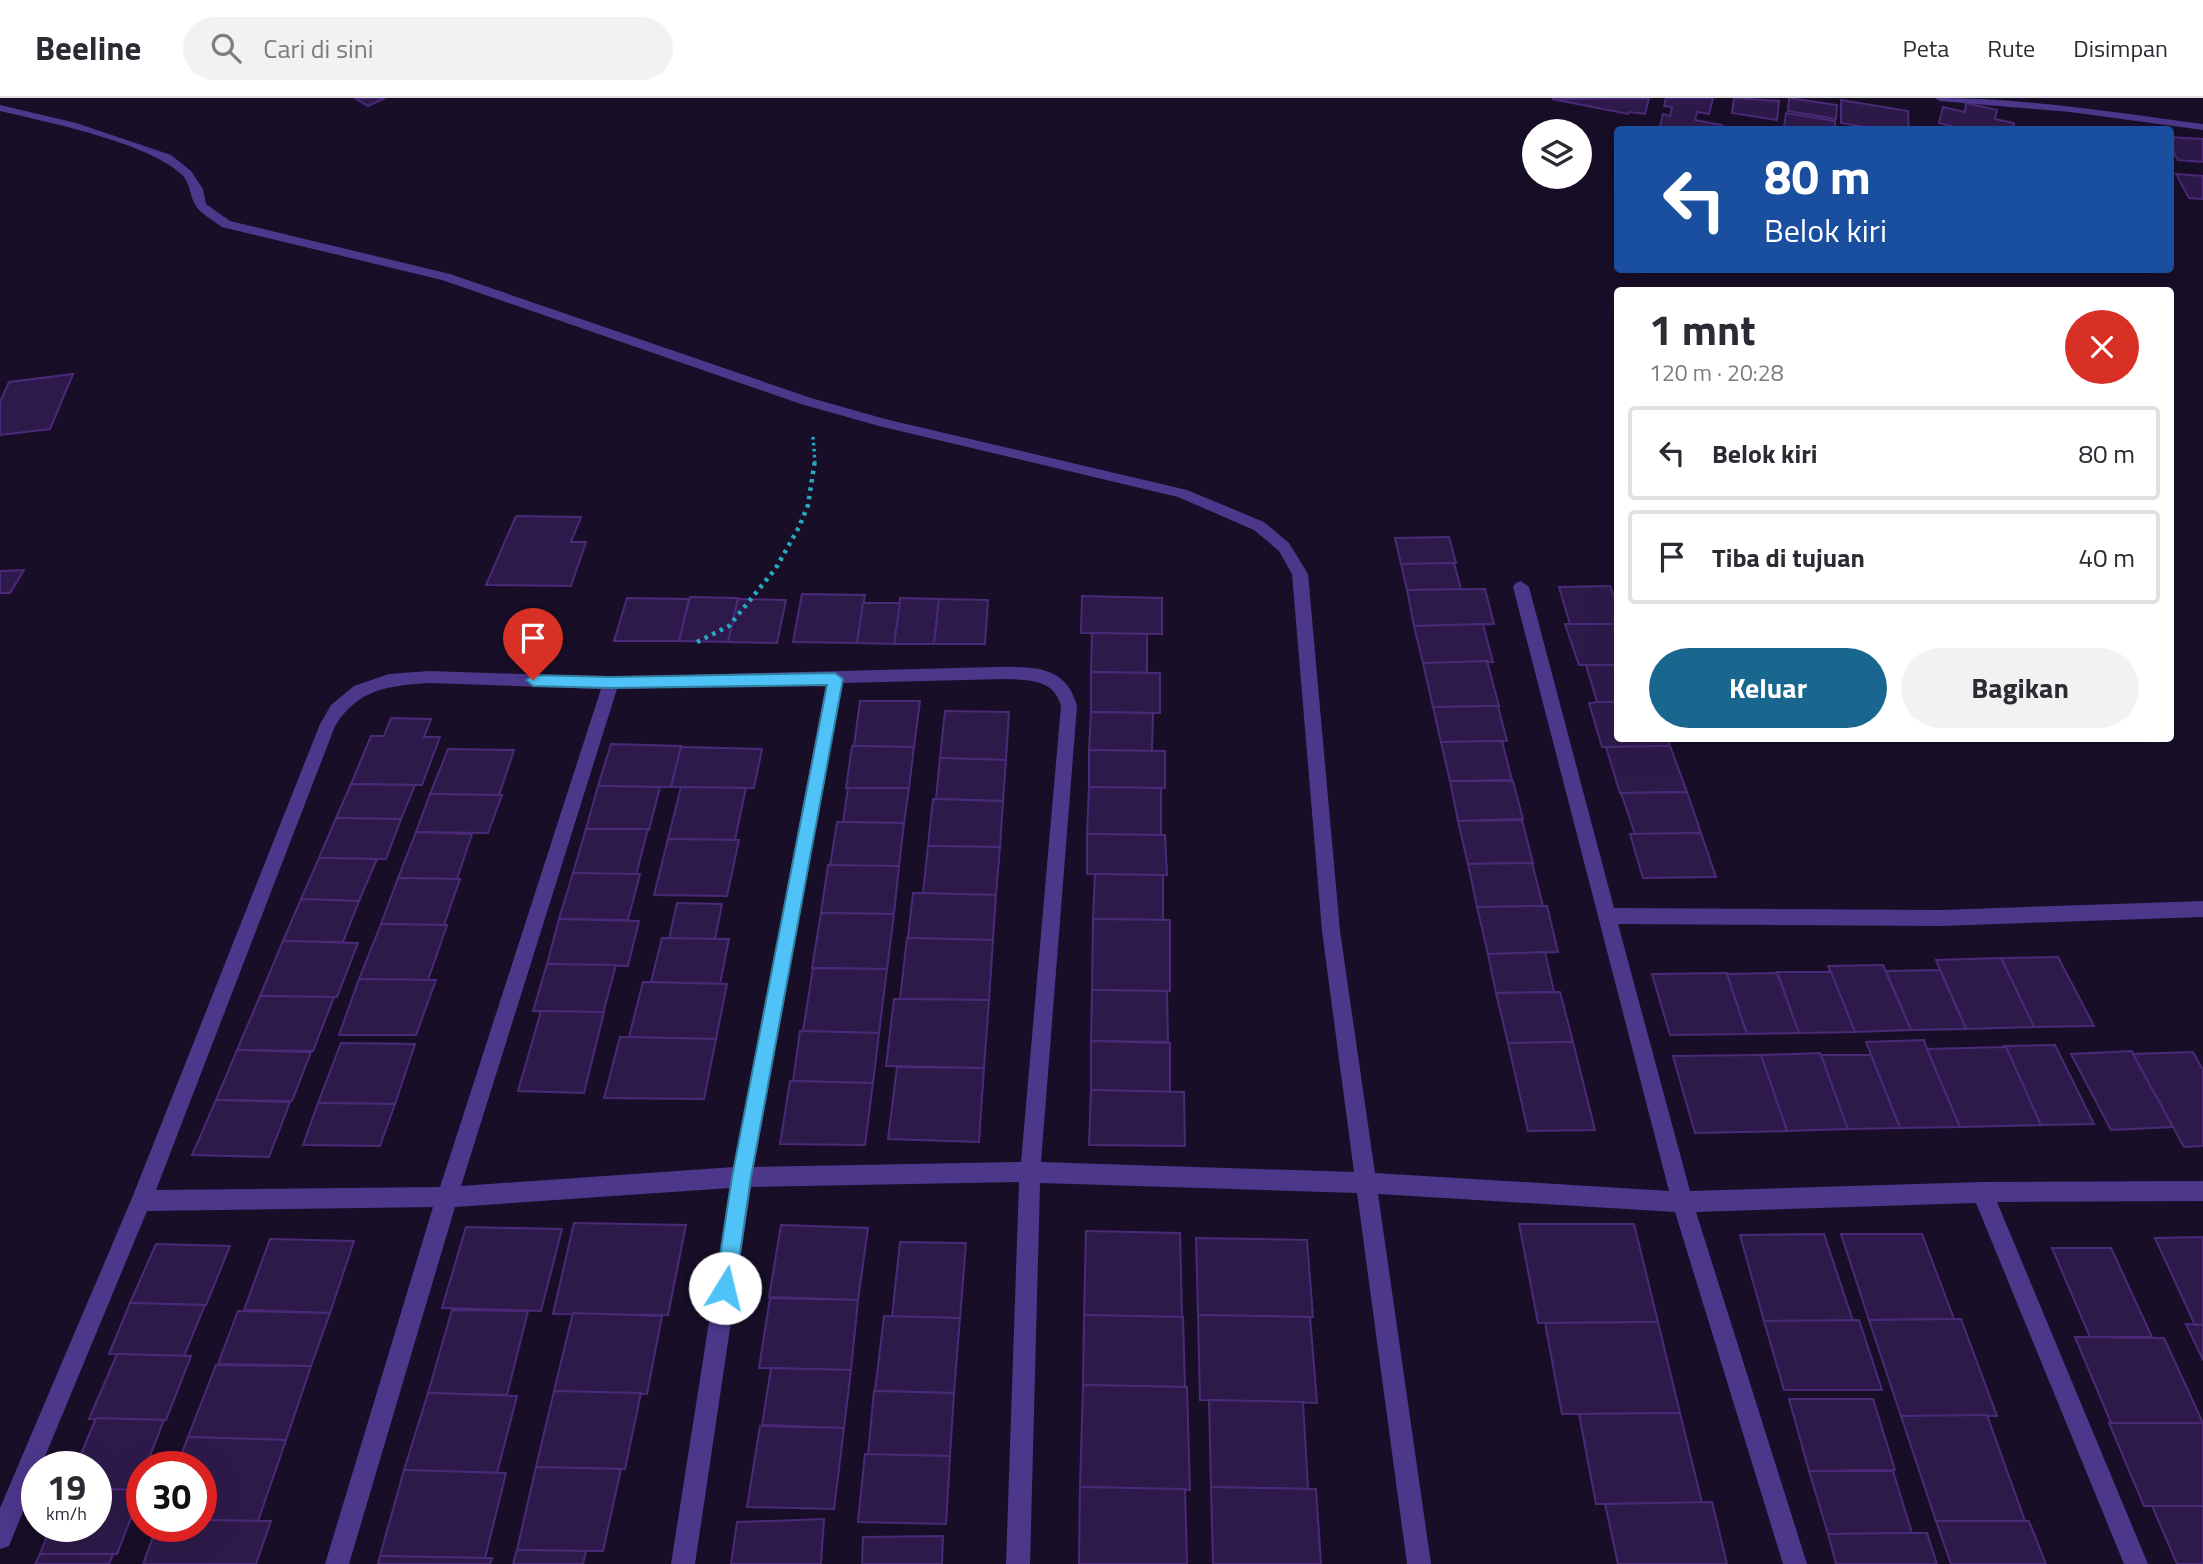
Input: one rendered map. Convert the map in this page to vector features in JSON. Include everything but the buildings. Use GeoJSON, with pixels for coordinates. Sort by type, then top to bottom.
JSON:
{"type":"FeatureCollection","features":[{"type":"Feature","properties":{"kind":"street"},"geometry":{"type":"LineString","coordinates":[[1940,98],[2070,108],[2203,127]]}},
{"type":"Feature","properties":{"kind":"street"},"geometry":{"type":"LineString","coordinates":[[0,108],[72,125],[167,157],[187,173],[197,189],[201,205],[226,224],[446,277],[806,401],[884,423],[1182,493],[1259,526],[1284,547],[1300,574],[1331,931],[1419,1564]]}},
{"type":"Feature","properties":{"kind":"street"},"geometry":{"type":"LineString","coordinates":[[1521,587],[1682,1202],[1795,1564]]}},
{"type":"Feature","properties":{"kind":"street"},"geometry":{"type":"LineString","coordinates":[[0,1537],[141,1201],[328,724],[337,710],[360,690],[389,680],[429,677],[611,683],[1025,674],[1054,680],[1063,686],[1068,696],[1030,1172],[1018,1564]]}},
{"type":"Feature","properties":{"kind":"street"},"geometry":{"type":"LineString","coordinates":[[683,1564],[741,1177],[835,679]]}},
{"type":"Feature","properties":{"kind":"street"},"geometry":{"type":"LineString","coordinates":[[337,1564],[447,1197],[611,683]]}},
{"type":"Feature","properties":{"kind":"street"},"geometry":{"type":"LineString","coordinates":[[1608,916],[1941,918],[2203,909]]}},
{"type":"Feature","properties":{"kind":"street"},"geometry":{"type":"LineString","coordinates":[[141,1201],[447,1197],[741,1177],[1030,1172],[1367,1183],[1682,1202],[1982,1192],[2203,1191]]}},
{"type":"Feature","properties":{"kind":"street"},"geometry":{"type":"LineString","coordinates":[[1982,1192],[2136,1564]]}},
{"type":"Feature","properties":{"kind":"path"},"geometry":{"type":"LineString","coordinates":[[692,645],[726,628],[756,594],[788,549],[809,503],[815,474],[815,448],[806,401]]}},
{"type":"Feature","properties":{"kind":"route"},"geometry":{"type":"LineString","coordinates":[[533,680],[611,683],[835,679],[741,1177],[725,1288]]}}]}
